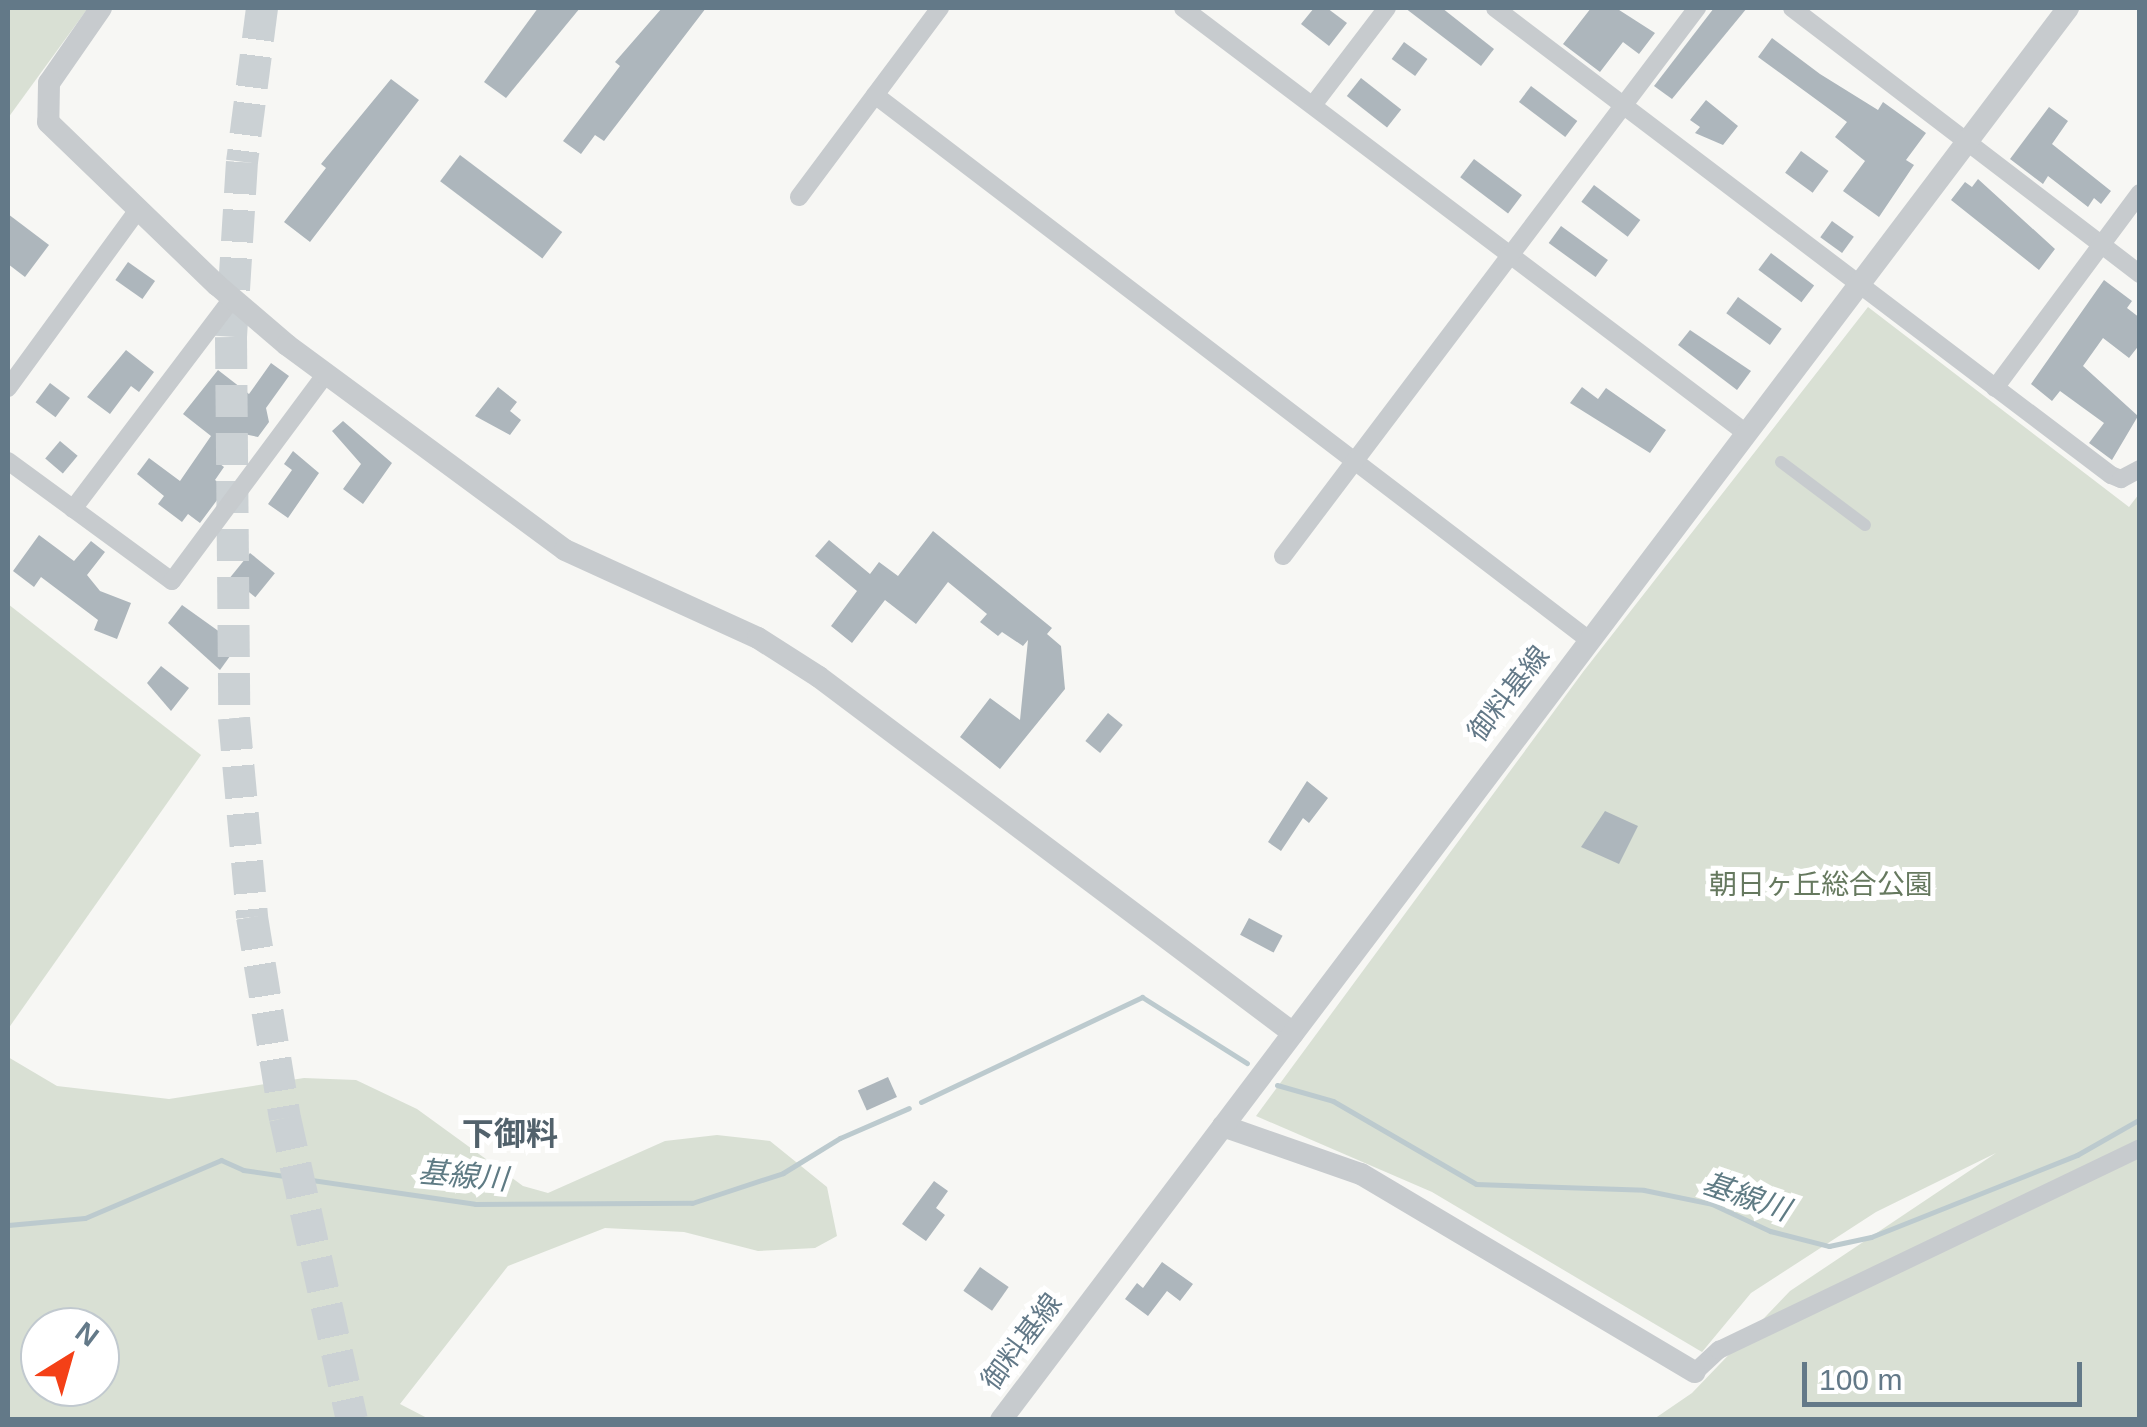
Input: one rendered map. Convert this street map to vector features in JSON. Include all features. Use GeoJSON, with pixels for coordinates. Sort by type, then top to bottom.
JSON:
{"type":"FeatureCollection","features":[{"type":"Feature","properties":{"kind":"street"},"geometry":{"type":"LineString","coordinates":[[101,8],[48,82],[48,122],[232,298],[326,374],[596,570],[728,624],[819,677],[1293,1033]]}},
{"type":"Feature","properties":{"kind":"street"},"geometry":{"type":"LineString","coordinates":[[799,197],[940,8]]}},
{"type":"Feature","properties":{"kind":"street"},"geometry":{"type":"LineString","coordinates":[[1183,8],[1746,434]]}},
{"type":"Feature","properties":{"kind":"street"},"geometry":{"type":"LineString","coordinates":[[1313,105],[1387,8]]}},
{"type":"Feature","properties":{"kind":"street"},"geometry":{"type":"LineString","coordinates":[[1494,8],[2111,475],[2121,479],[2140,469]]}},
{"type":"Feature","properties":{"kind":"street"},"geometry":{"type":"LineString","coordinates":[[1284,556],[1698,8]]}},
{"type":"Feature","properties":{"kind":"street"},"geometry":{"type":"LineString","coordinates":[[1792,8],[2140,274]]}},
{"type":"Feature","properties":{"kind":"street","name":"御料基線"},"geometry":{"type":"LineString","coordinates":[[1001,1420],[2068,8]]}},
{"type":"Feature","properties":{"kind":"street"},"geometry":{"type":"LineString","coordinates":[[875,95],[1589,640]]}},
{"type":"Feature","properties":{"kind":"street"},"geometry":{"type":"LineString","coordinates":[[1995,388],[2140,193]]}},
{"type":"Feature","properties":{"kind":"street"},"geometry":{"type":"LineString","coordinates":[[8,388],[138,210]]}},
{"type":"Feature","properties":{"kind":"street"},"geometry":{"type":"LineString","coordinates":[[73,508],[232,298]]}},
{"type":"Feature","properties":{"kind":"street"},"geometry":{"type":"LineString","coordinates":[[8,461],[172,580],[326,374]]}},
{"type":"Feature","properties":{"kind":"street"},"geometry":{"type":"LineString","coordinates":[[1782,462],[1866,524]]}},
{"type":"Feature","properties":{"kind":"street"},"geometry":{"type":"LineString","coordinates":[[1223,1126],[1361,1174],[1696,1372],[1719,1350],[2140,1148]]}},
{"type":"Feature","properties":{"kind":"green space"},"geometry":{"type":"Polygon","coordinates":[[[8,8],[88,8],[8,118],[8,8]]]}},
{"type":"Feature","properties":{"kind":"green space","name":"朝日ヶ丘総合公園"},"geometry":{"type":"Polygon","coordinates":[[[1868,307],[2129,507],[2139,494],[2139,1419],[1654,1419],[1692,1393],[1790,1291],[1996,1153],[1876,1212],[1751,1293],[1702,1352],[1432,1192],[1256,1116],[1583,672],[1868,307]]]}},
{"type":"Feature","properties":{"kind":"green space"},"geometry":{"type":"Polygon","coordinates":[[[8,604],[201,755],[8,1029],[8,604]]]}},
{"type":"Feature","properties":{"kind":"green space"},"geometry":{"type":"Polygon","coordinates":[[[8,1057],[57,1086],[169,1099],[304,1078],[356,1080],[417,1109],[523,1186],[548,1193],[665,1141],[717,1135],[770,1141],[827,1187],[837,1236],[815,1248],[758,1251],[684,1232],[605,1228],[508,1266],[400,1404],[429,1419],[8,1419],[8,1057]]]}},
{"type":"Feature","properties":{"kind":"building"},"geometry":{"type":"Polygon","coordinates":[[[538,8],[580,8],[506,98],[484,82],[538,8]]]}},
{"type":"Feature","properties":{"kind":"building"},"geometry":{"type":"Polygon","coordinates":[[[662,8],[706,8],[604,141],[595,135],[581,154],[563,141],[620,66],[615,62],[662,8]]]}},
{"type":"Feature","properties":{"kind":"building"},"geometry":{"type":"Polygon","coordinates":[[[1314,8],[1327,8],[1347,23],[1329,46],[1301,24],[1314,8]]]}},
{"type":"Feature","properties":{"kind":"building"},"geometry":{"type":"Polygon","coordinates":[[[1405,8],[1442,8],[1494,49],[1481,66],[1405,8]]]}},
{"type":"Feature","properties":{"kind":"building"},"geometry":{"type":"Polygon","coordinates":[[[1591,8],[1616,8],[1655,33],[1639,54],[1623,42],[1600,72],[1563,44],[1591,8]]]}},
{"type":"Feature","properties":{"kind":"building"},"geometry":{"type":"Polygon","coordinates":[[[1714,8],[1747,8],[1672,99],[1654,86],[1714,8]]]}},
{"type":"Feature","properties":{"kind":"building"},"geometry":{"type":"Polygon","coordinates":[[[1772,38],[1878,110],[1883,102],[1926,133],[1906,160],[1914,165],[1879,217],[1843,191],[1865,161],[1835,137],[1847,122],[1758,57],[1772,38]]]}},
{"type":"Feature","properties":{"kind":"building"},"geometry":{"type":"Polygon","coordinates":[[[1404,42],[1427,59],[1415,76],[1392,59],[1404,42]]]}},
{"type":"Feature","properties":{"kind":"building"},"geometry":{"type":"Polygon","coordinates":[[[1361,78],[1401,109],[1387,128],[1347,96],[1361,78]]]}},
{"type":"Feature","properties":{"kind":"building"},"geometry":{"type":"Polygon","coordinates":[[[391,79],[419,100],[310,242],[284,222],[326,168],[321,164],[391,79]]]}},
{"type":"Feature","properties":{"kind":"building"},"geometry":{"type":"Polygon","coordinates":[[[1531,86],[1577,121],[1565,137],[1519,102],[1531,86]]]}},
{"type":"Feature","properties":{"kind":"building"},"geometry":{"type":"Polygon","coordinates":[[[1706,100],[1738,126],[1723,145],[1695,133],[1700,127],[1690,120],[1706,100]]]}},
{"type":"Feature","properties":{"kind":"building"},"geometry":{"type":"Polygon","coordinates":[[[2049,107],[2068,121],[2052,144],[2111,191],[2101,204],[2094,198],[2088,207],[2048,176],[2043,184],[2010,159],[2049,107]]]}},
{"type":"Feature","properties":{"kind":"building"},"geometry":{"type":"Polygon","coordinates":[[[1801,151],[1829,171],[1813,193],[1785,173],[1801,151]]]}},
{"type":"Feature","properties":{"kind":"building"},"geometry":{"type":"Polygon","coordinates":[[[460,155],[562,232],[542,258],[440,181],[460,155]]]}},
{"type":"Feature","properties":{"kind":"building"},"geometry":{"type":"Polygon","coordinates":[[[1474,159],[1522,195],[1508,213],[1460,177],[1474,159]]]}},
{"type":"Feature","properties":{"kind":"building"},"geometry":{"type":"Polygon","coordinates":[[[1978,179],[2055,249],[2039,270],[1951,200],[1965,182],[1972,187],[1978,179]]]}},
{"type":"Feature","properties":{"kind":"building"},"geometry":{"type":"Polygon","coordinates":[[[1594,185],[1640,220],[1628,237],[1581,202],[1594,185]]]}},
{"type":"Feature","properties":{"kind":"building"},"geometry":{"type":"Polygon","coordinates":[[[8,214],[49,245],[25,277],[8,264],[8,214]]]}},
{"type":"Feature","properties":{"kind":"building"},"geometry":{"type":"Polygon","coordinates":[[[1832,221],[1854,237],[1842,253],[1820,237],[1832,221]]]}},
{"type":"Feature","properties":{"kind":"building"},"geometry":{"type":"Polygon","coordinates":[[[1561,226],[1608,260],[1596,277],[1549,243],[1561,226]]]}},
{"type":"Feature","properties":{"kind":"building"},"geometry":{"type":"Polygon","coordinates":[[[1771,253],[1814,285],[1801,302],[1758,270],[1771,253]]]}},
{"type":"Feature","properties":{"kind":"building"},"geometry":{"type":"Polygon","coordinates":[[[128,262],[155,281],[142,299],[115,280],[128,262]]]}},
{"type":"Feature","properties":{"kind":"building"},"geometry":{"type":"Polygon","coordinates":[[[2104,280],[2132,301],[2127,308],[2140,318],[2140,344],[2129,358],[2103,338],[2083,366],[2138,416],[2112,460],[2089,443],[2104,423],[2060,391],[2052,401],[2031,384],[2104,280]]]}},
{"type":"Feature","properties":{"kind":"building"},"geometry":{"type":"Polygon","coordinates":[[[1738,297],[1782,329],[1770,345],[1726,313],[1738,297]]]}},
{"type":"Feature","properties":{"kind":"building"},"geometry":{"type":"Polygon","coordinates":[[[1690,330],[1751,371],[1737,390],[1678,345],[1690,330]]]}},
{"type":"Feature","properties":{"kind":"building"},"geometry":{"type":"Polygon","coordinates":[[[126,350],[154,372],[139,392],[131,386],[110,414],[87,397],[126,350]]]}},
{"type":"Feature","properties":{"kind":"building"},"geometry":{"type":"Polygon","coordinates":[[[271,363],[289,376],[266,408],[269,422],[258,437],[239,433],[216,461],[224,467],[215,480],[226,488],[200,523],[188,514],[182,522],[158,504],[164,496],[137,474],[149,458],[180,481],[211,436],[183,414],[218,370],[249,394],[271,363]]]}},
{"type":"Feature","properties":{"kind":"building"},"geometry":{"type":"Polygon","coordinates":[[[50,383],[70,398],[56,417],[36,402],[50,383]]]}},
{"type":"Feature","properties":{"kind":"building"},"geometry":{"type":"Polygon","coordinates":[[[498,387],[517,402],[510,411],[521,420],[510,435],[475,416],[498,387]]]}},
{"type":"Feature","properties":{"kind":"building"},"geometry":{"type":"Polygon","coordinates":[[[1582,387],[1598,399],[1606,388],[1666,430],[1650,453],[1570,403],[1582,387]]]}},
{"type":"Feature","properties":{"kind":"building"},"geometry":{"type":"Polygon","coordinates":[[[343,421],[392,463],[363,504],[343,489],[361,464],[332,431],[343,421]]]}},
{"type":"Feature","properties":{"kind":"building"},"geometry":{"type":"Polygon","coordinates":[[[60,441],[78,456],[63,473],[45,459],[60,441]]]}},
{"type":"Feature","properties":{"kind":"building"},"geometry":{"type":"Polygon","coordinates":[[[293,451],[319,473],[288,518],[268,504],[292,470],[284,464],[293,451]]]}},
{"type":"Feature","properties":{"kind":"building"},"geometry":{"type":"Polygon","coordinates":[[[933,531],[1052,628],[1047,634],[1061,646],[1065,689],[1000,769],[960,737],[990,698],[1020,720],[1028,640],[1023,646],[1002,632],[998,636],[980,622],[987,614],[948,582],[916,624],[885,600],[852,643],[831,626],[857,591],[815,556],[829,540],[870,574],[879,562],[898,576],[933,531]]]}},
{"type":"Feature","properties":{"kind":"building"},"geometry":{"type":"Polygon","coordinates":[[[39,535],[74,561],[91,541],[105,552],[87,575],[100,591],[131,603],[117,639],[94,630],[98,620],[41,577],[34,587],[13,571],[39,535]]]}},
{"type":"Feature","properties":{"kind":"building"},"geometry":{"type":"Polygon","coordinates":[[[250,553],[275,573],[255,597],[230,577],[250,553]]]}},
{"type":"Feature","properties":{"kind":"building"},"geometry":{"type":"Polygon","coordinates":[[[182,605],[238,645],[220,670],[168,623],[182,605]]]}},
{"type":"Feature","properties":{"kind":"building"},"geometry":{"type":"Polygon","coordinates":[[[161,666],[189,688],[171,711],[147,683],[161,666]]]}},
{"type":"Feature","properties":{"kind":"building"},"geometry":{"type":"Polygon","coordinates":[[[1108,713],[1123,725],[1100,753],[1085,741],[1108,713]]]}},
{"type":"Feature","properties":{"kind":"building"},"geometry":{"type":"Polygon","coordinates":[[[1307,781],[1328,798],[1309,823],[1303,818],[1281,851],[1268,842],[1307,781]]]}},
{"type":"Feature","properties":{"kind":"building"},"geometry":{"type":"Polygon","coordinates":[[[1605,811],[1638,826],[1619,864],[1581,847],[1605,811]]]}},
{"type":"Feature","properties":{"kind":"building"},"geometry":{"type":"Polygon","coordinates":[[[1249,918],[1283,936],[1274,953],[1240,935],[1249,918]]]}},
{"type":"Feature","properties":{"kind":"building"},"geometry":{"type":"Polygon","coordinates":[[[888,1077],[897,1097],[867,1111],[858,1090],[888,1077]]]}},
{"type":"Feature","properties":{"kind":"building"},"geometry":{"type":"Polygon","coordinates":[[[934,1181],[948,1191],[936,1208],[945,1215],[926,1241],[902,1224],[934,1181]]]}},
{"type":"Feature","properties":{"kind":"building"},"geometry":{"type":"Polygon","coordinates":[[[1162,1262],[1193,1284],[1180,1301],[1167,1291],[1148,1316],[1125,1299],[1137,1283],[1143,1288],[1162,1262]]]}},
{"type":"Feature","properties":{"kind":"building"},"geometry":{"type":"Polygon","coordinates":[[[980,1267],[1009,1287],[992,1311],[963,1291],[980,1267]]]}},
{"type":"Feature","properties":{"kind":"waterway","name":"基線川"},"geometry":{"type":"LineString","coordinates":[[921,1102],[1142,997],[1247,1063]]}},
{"type":"Feature","properties":{"kind":"waterway","name":"基線川"},"geometry":{"type":"LineString","coordinates":[[1277,1085],[1333,1101],[1476,1184],[1644,1190],[1712,1204],[1770,1231],[1829,1246],[1871,1237],[2077,1155],[2140,1119]]}},
{"type":"Feature","properties":{"kind":"waterway","name":"基線川"},"geometry":{"type":"LineString","coordinates":[[8,1225],[85,1218],[221,1160],[243,1170],[475,1204],[692,1203],[783,1173],[840,1138],[909,1108]]}},
{"type":"Feature","properties":{"kind":"tunnel"},"geometry":{"type":"LineString","coordinates":[[262,8],[242,162],[231,337],[234,718],[252,917],[285,1118],[352,1420]]}},
{"type":"Feature","properties":{"kind":"district","name":"下御料"},"geometry":{"type":"Point","coordinates":[510,1134]}}]}
